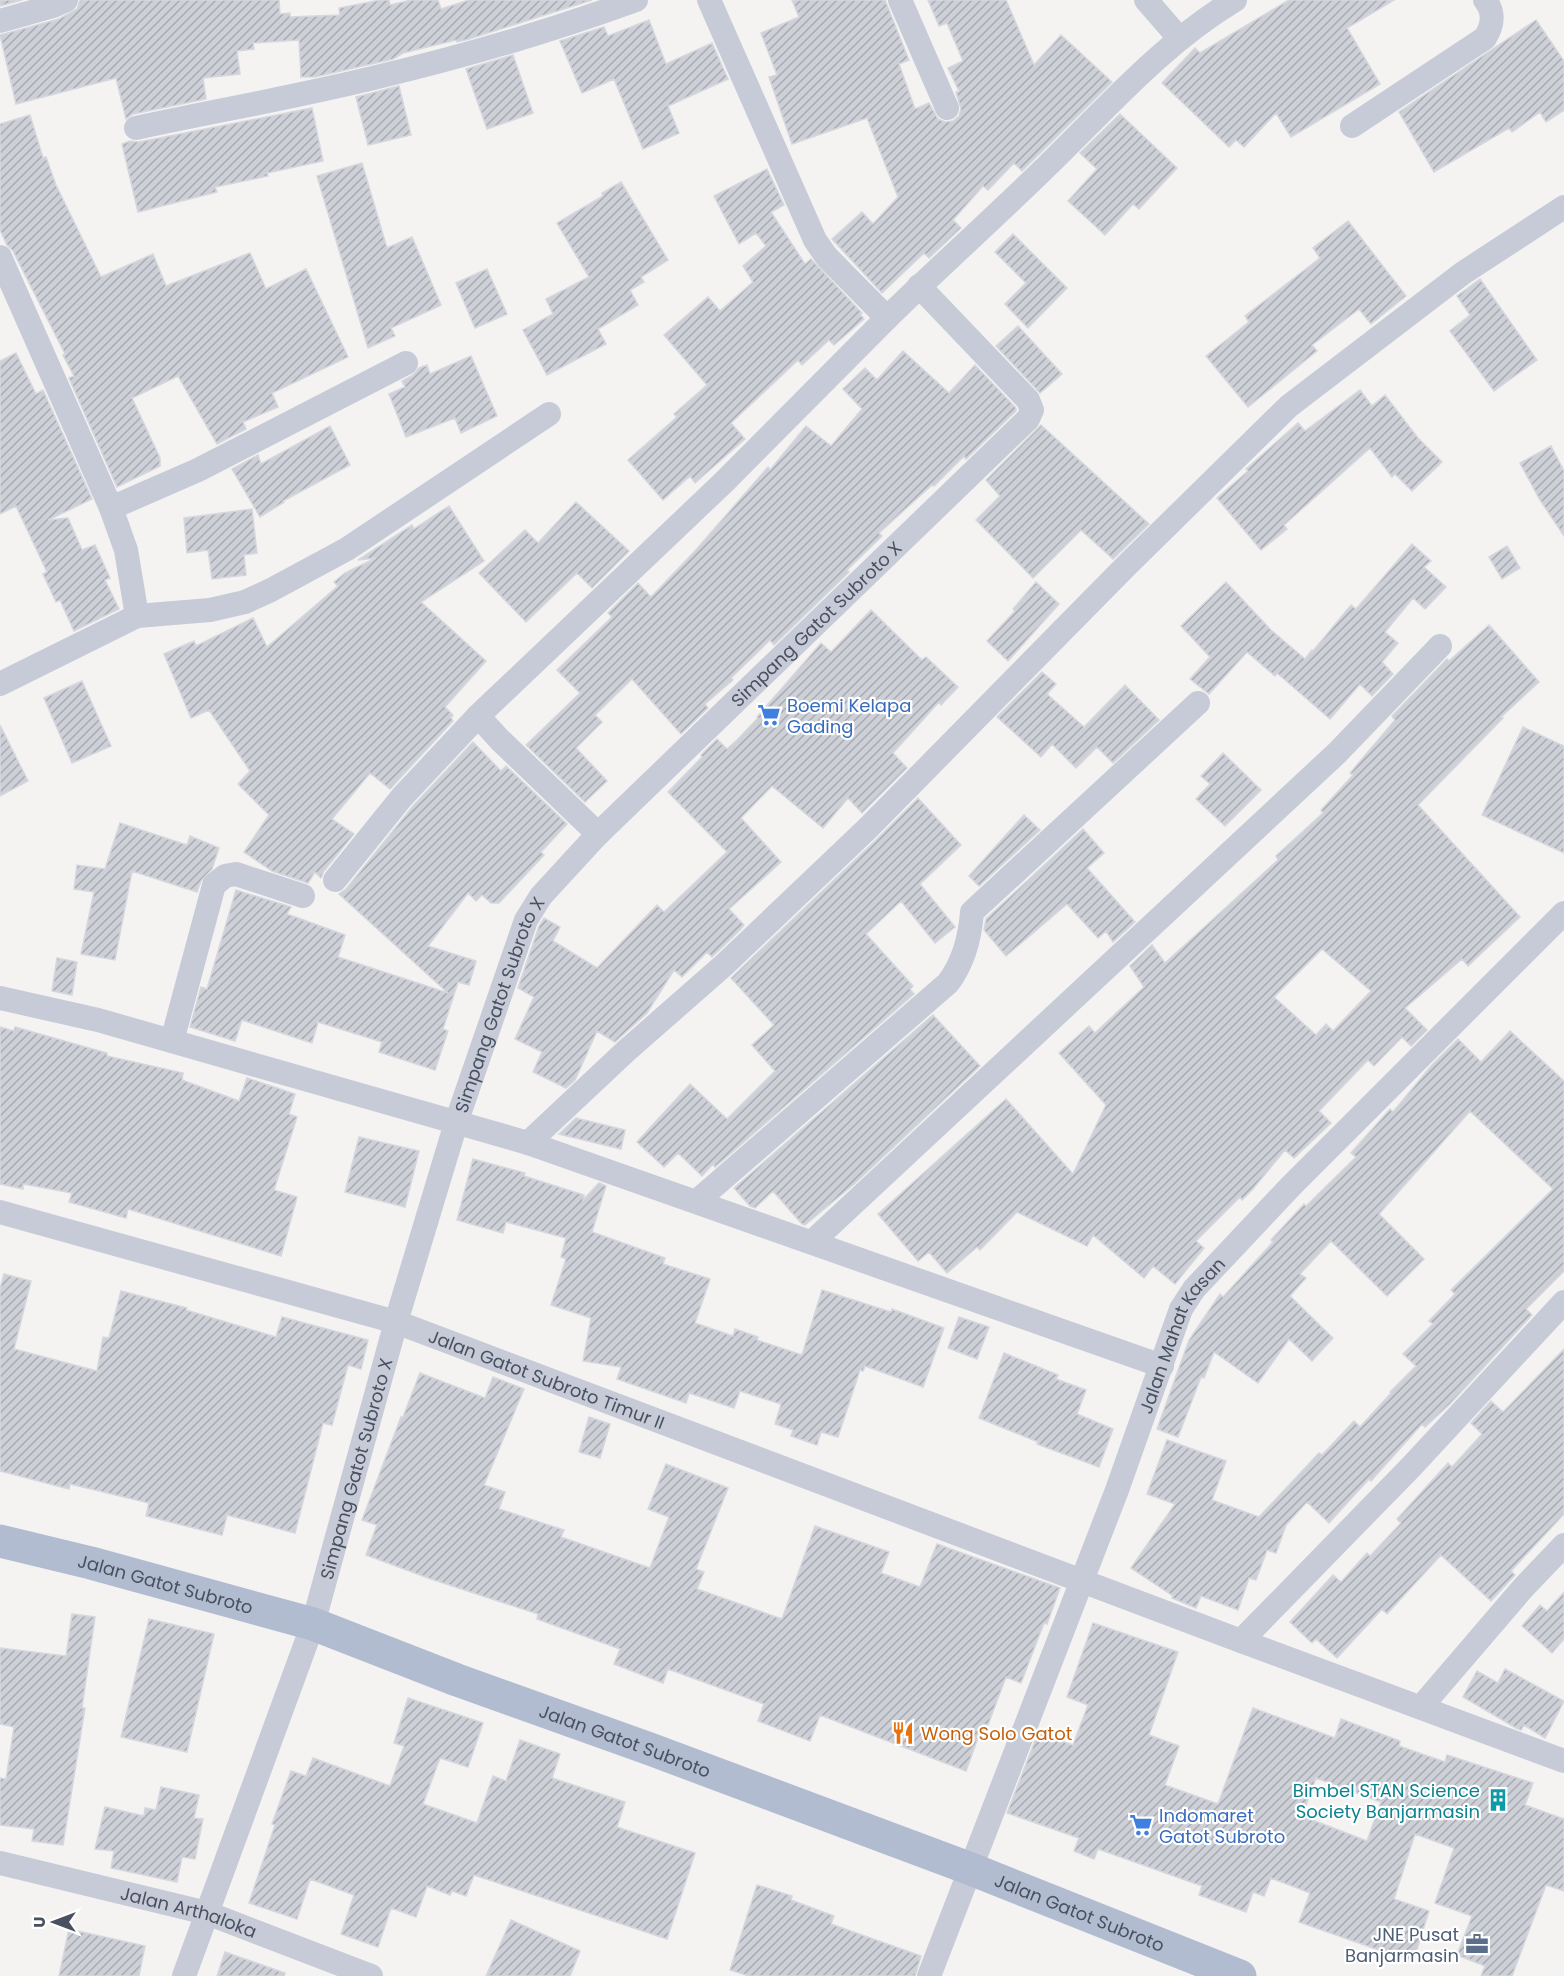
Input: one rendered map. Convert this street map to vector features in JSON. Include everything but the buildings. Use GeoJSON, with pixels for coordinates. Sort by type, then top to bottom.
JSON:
{"type":"FeatureCollection","features":[{"type":"Feature","properties":{"kind":"main road","name":"Jalan Gatot Subroto"},"geometry":{"type":"LineString","coordinates":[[0,1541],[91,1563],[313,1624],[457,1680],[661,1753],[971,1869],[1240,1976]]}},
{"type":"Feature","properties":{"kind":"street"},"geometry":{"type":"LineString","coordinates":[[0,21],[66,0]]}},
{"type":"Feature","properties":{"kind":"street"},"geometry":{"type":"LineString","coordinates":[[136,128],[373,78],[494,46],[588,18],[636,0]]}},
{"type":"Feature","properties":{"kind":"street"},"geometry":{"type":"LineString","coordinates":[[709,0],[814,240],[826,256],[887,318]]}},
{"type":"Feature","properties":{"kind":"street"},"geometry":{"type":"LineString","coordinates":[[900,0],[947,108]]}},
{"type":"Feature","properties":{"kind":"street"},"geometry":{"type":"LineString","coordinates":[[1146,0],[1179,38]]}},
{"type":"Feature","properties":{"kind":"street"},"geometry":{"type":"LineString","coordinates":[[336,880],[402,797],[478,716],[724,482],[919,286],[1046,167],[1146,67],[1179,38],[1234,0]]}},
{"type":"Feature","properties":{"kind":"street"},"geometry":{"type":"LineString","coordinates":[[1352,126],[1485,38],[1492,20],[1490,6],[1485,0]]}},
{"type":"Feature","properties":{"kind":"street"},"geometry":{"type":"LineString","coordinates":[[528,1143],[626,1051],[724,965],[867,829],[1127,565],[1289,406],[1463,273],[1564,207]]}},
{"type":"Feature","properties":{"kind":"street"},"geometry":{"type":"LineString","coordinates":[[0,257],[111,508],[126,550],[137,616]]}},
{"type":"Feature","properties":{"kind":"street","name":"Simpang Gatot Subroto X"},"geometry":{"type":"LineString","coordinates":[[184,1976],[313,1624],[396,1322],[456,1123],[526,920],[542,896],[598,834],[1029,419],[1032,410],[1028,400],[919,286]]}},
{"type":"Feature","properties":{"kind":"street"},"geometry":{"type":"LineString","coordinates":[[111,508],[208,465],[406,363]]}},
{"type":"Feature","properties":{"kind":"street"},"geometry":{"type":"LineString","coordinates":[[0,684],[137,616],[210,610],[245,602],[270,590],[347,549],[549,414]]}},
{"type":"Feature","properties":{"kind":"street"},"geometry":{"type":"LineString","coordinates":[[812,1242],[1336,753],[1440,646]]}},
{"type":"Feature","properties":{"kind":"street"},"geometry":{"type":"LineString","coordinates":[[697,1201],[948,983],[959,969],[971,933],[972,912],[1198,703]]}},
{"type":"Feature","properties":{"kind":"street"},"geometry":{"type":"LineString","coordinates":[[478,716],[598,834]]}},
{"type":"Feature","properties":{"kind":"street"},"geometry":{"type":"LineString","coordinates":[[171,1041],[214,885],[225,876],[236,874],[303,896]]}},
{"type":"Feature","properties":{"kind":"street","name":"Jalan Mahat Kasan"},"geometry":{"type":"LineString","coordinates":[[929,1976],[1117,1490],[1181,1309],[1194,1289],[1298,1178],[1564,913]]}},
{"type":"Feature","properties":{"kind":"street"},"geometry":{"type":"LineString","coordinates":[[0,998],[98,1020],[528,1143],[1161,1366]]}},
{"type":"Feature","properties":{"kind":"street","name":"Jalan Gatot Subroto Timur II"},"geometry":{"type":"LineString","coordinates":[[0,1212],[396,1322],[1564,1761]]}},
{"type":"Feature","properties":{"kind":"street"},"geometry":{"type":"LineString","coordinates":[[1241,1641],[1410,1468],[1564,1302]]}},
{"type":"Feature","properties":{"kind":"street"},"geometry":{"type":"LineString","coordinates":[[1421,1707],[1523,1588],[1564,1545]]}},
{"type":"Feature","properties":{"kind":"street","name":"Jalan Arthaloka"},"geometry":{"type":"LineString","coordinates":[[0,1863],[207,1913],[371,1976]]}},
{"type":"Feature","properties":{"kind":"place","name":"Boemi Kelapa Gading"},"geometry":{"type":"Point","coordinates":[769,715]}},
{"type":"Feature","properties":{"kind":"place","name":"Wong Solo Gatot"},"geometry":{"type":"Point","coordinates":[903,1733]}},
{"type":"Feature","properties":{"kind":"place","name":"Bimbel STAN Science Society Banjarmasin"},"geometry":{"type":"Point","coordinates":[1498,1800]}},
{"type":"Feature","properties":{"kind":"place","name":"Indomaret Gatot Subroto"},"geometry":{"type":"Point","coordinates":[1141,1825]}},
{"type":"Feature","properties":{"kind":"place","name":"JNE Pusat Banjarmasin"},"geometry":{"type":"Point","coordinates":[1477,1944]}}]}
